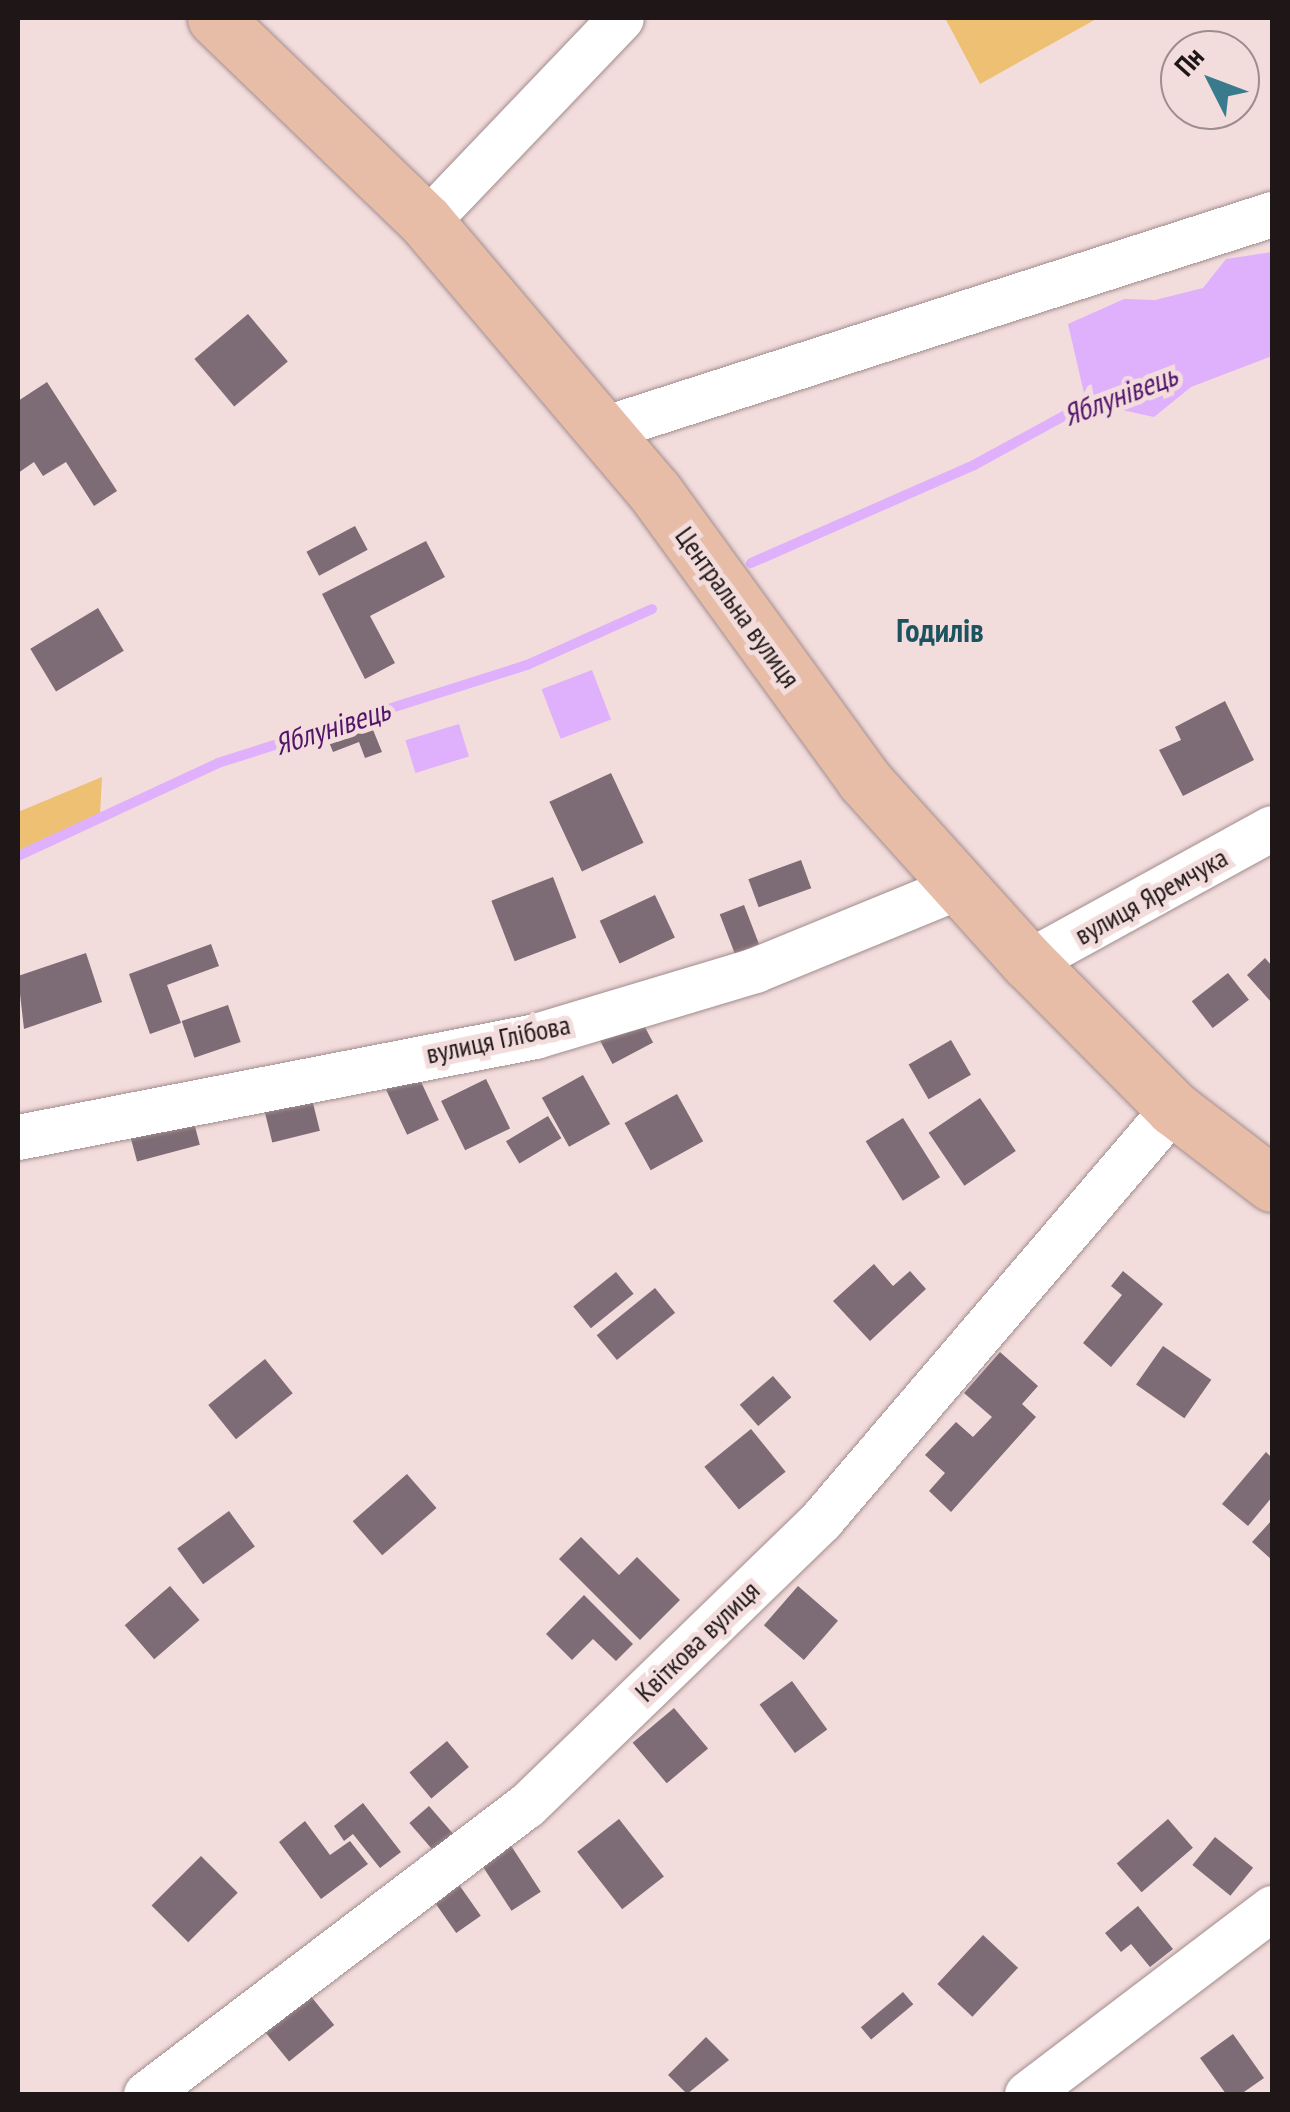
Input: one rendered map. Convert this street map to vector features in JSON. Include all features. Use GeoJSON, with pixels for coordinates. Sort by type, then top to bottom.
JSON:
{"type":"FeatureCollection","features":[{"type":"Feature","properties":{"kind":"main road","name":"Центральна вулиця"},"geometry":{"type":"LineString","coordinates":[[214,18],[426,222],[604,429],[864,780],[1028,962],[1173,1108],[1272,1184]]}},
{"type":"Feature","properties":{"kind":"street"},"geometry":{"type":"LineString","coordinates":[[426,222],[621,18]]}},
{"type":"Feature","properties":{"kind":"street"},"geometry":{"type":"LineString","coordinates":[[604,429],[1272,214]]}},
{"type":"Feature","properties":{"kind":"street","name":"вулиця Яремчука"},"geometry":{"type":"LineString","coordinates":[[1028,962],[1272,828]]}},
{"type":"Feature","properties":{"kind":"street","name":"вулиця Глібова"},"geometry":{"type":"LineString","coordinates":[[18,1137],[534,1036],[755,970],[962,885]]}},
{"type":"Feature","properties":{"kind":"street","name":"Квіткова вулиця"},"geometry":{"type":"LineString","coordinates":[[146,2094],[526,1806],[821,1520],[1173,1108]]}},
{"type":"Feature","properties":{"kind":"street"},"geometry":{"type":"LineString","coordinates":[[1027,2094],[1265,1924]]}},
{"type":"Feature","properties":{"kind":"shaded area"},"geometry":{"type":"Polygon","coordinates":[[[945,18],[1098,18],[980,84],[945,18]]]}},
{"type":"Feature","properties":{"kind":"shaded area"},"geometry":{"type":"Polygon","coordinates":[[[102,777],[100,815],[18,856],[18,812],[102,777]]]}},
{"type":"Feature","properties":{"kind":"water"},"geometry":{"type":"Polygon","coordinates":[[[1272,252],[1272,356],[1191,387],[1154,417],[1086,402],[1068,324],[1124,299],[1155,300],[1203,288],[1226,259],[1272,252]]]}},
{"type":"Feature","properties":{"kind":"water"},"geometry":{"type":"Polygon","coordinates":[[[592,670],[611,719],[561,739],[542,689],[592,670]]]}},
{"type":"Feature","properties":{"kind":"water"},"geometry":{"type":"Polygon","coordinates":[[[459,724],[469,757],[415,773],[405,740],[459,724]]]}},
{"type":"Feature","properties":{"kind":"building"},"geometry":{"type":"Polygon","coordinates":[[[248,314],[288,361],[234,406],[194,359],[248,314]]]}},
{"type":"Feature","properties":{"kind":"building"},"geometry":{"type":"Polygon","coordinates":[[[47,382],[117,491],[94,506],[66,462],[43,476],[34,462],[18,473],[18,401],[47,382]]]}},
{"type":"Feature","properties":{"kind":"building"},"geometry":{"type":"Polygon","coordinates":[[[355,526],[368,550],[319,576],[306,552],[355,526]]]}},
{"type":"Feature","properties":{"kind":"building"},"geometry":{"type":"Polygon","coordinates":[[[426,541],[445,577],[370,616],[395,663],[365,679],[322,594],[426,541]]]}},
{"type":"Feature","properties":{"kind":"building"},"geometry":{"type":"Polygon","coordinates":[[[98,608],[124,651],[56,692],[30,649],[98,608]]]}},
{"type":"Feature","properties":{"kind":"building"},"geometry":{"type":"Polygon","coordinates":[[[1225,701],[1254,760],[1183,796],[1159,750],[1181,740],[1175,727],[1225,701]]]}},
{"type":"Feature","properties":{"kind":"building"},"geometry":{"type":"Polygon","coordinates":[[[367,715],[382,752],[365,758],[359,742],[333,752],[325,732],[367,715]]]}},
{"type":"Feature","properties":{"kind":"building"},"geometry":{"type":"Polygon","coordinates":[[[611,773],[644,843],[582,872],[549,802],[611,773]]]}},
{"type":"Feature","properties":{"kind":"building"},"geometry":{"type":"Polygon","coordinates":[[[801,860],[811,888],[759,907],[748,879],[801,860]]]}},
{"type":"Feature","properties":{"kind":"building"},"geometry":{"type":"Polygon","coordinates":[[[553,877],[576,938],[515,961],[491,901],[553,877]]]}},
{"type":"Feature","properties":{"kind":"building"},"geometry":{"type":"Polygon","coordinates":[[[655,895],[675,938],[620,963],[600,921],[655,895]]]}},
{"type":"Feature","properties":{"kind":"building"},"geometry":{"type":"Polygon","coordinates":[[[744,905],[759,944],[735,954],[720,914],[744,905]]]}},
{"type":"Feature","properties":{"kind":"building"},"geometry":{"type":"Polygon","coordinates":[[[211,944],[219,966],[167,985],[181,1023],[150,1034],[129,974],[211,944]]]}},
{"type":"Feature","properties":{"kind":"building"},"geometry":{"type":"Polygon","coordinates":[[[86,953],[102,1002],[24,1029],[18,976],[86,953]]]}},
{"type":"Feature","properties":{"kind":"building"},"geometry":{"type":"Polygon","coordinates":[[[1265,958],[1272,966],[1272,1003],[1247,975],[1265,958]]]}},
{"type":"Feature","properties":{"kind":"building"},"geometry":{"type":"Polygon","coordinates":[[[1228,973],[1249,1000],[1213,1028],[1192,1001],[1228,973]]]}},
{"type":"Feature","properties":{"kind":"building"},"geometry":{"type":"Polygon","coordinates":[[[228,1005],[241,1042],[194,1058],[182,1021],[228,1005]]]}},
{"type":"Feature","properties":{"kind":"building"},"geometry":{"type":"Polygon","coordinates":[[[639,1016],[653,1042],[612,1064],[598,1038],[639,1016]]]}},
{"type":"Feature","properties":{"kind":"building"},"geometry":{"type":"Polygon","coordinates":[[[951,1040],[971,1075],[929,1099],[909,1064],[951,1040]]]}},
{"type":"Feature","properties":{"kind":"building"},"geometry":{"type":"Polygon","coordinates":[[[416,1071],[439,1120],[407,1135],[384,1086],[416,1071]]]}},
{"type":"Feature","properties":{"kind":"building"},"geometry":{"type":"Polygon","coordinates":[[[583,1075],[610,1124],[569,1147],[542,1098],[583,1075]]]}},
{"type":"Feature","properties":{"kind":"building"},"geometry":{"type":"Polygon","coordinates":[[[486,1079],[510,1128],[465,1150],[441,1101],[486,1079]]]}},
{"type":"Feature","properties":{"kind":"building"},"geometry":{"type":"Polygon","coordinates":[[[309,1087],[320,1131],[272,1143],[261,1099],[309,1087]]]}},
{"type":"Feature","properties":{"kind":"building"},"geometry":{"type":"Polygon","coordinates":[[[677,1094],[703,1141],[651,1170],[625,1123],[677,1094]]]}},
{"type":"Feature","properties":{"kind":"building"},"geometry":{"type":"Polygon","coordinates":[[[980,1098],[1016,1151],[964,1186],[929,1133],[980,1098]]]}},
{"type":"Feature","properties":{"kind":"building"},"geometry":{"type":"Polygon","coordinates":[[[190,1108],[200,1145],[137,1162],[127,1125],[190,1108]]]}},
{"type":"Feature","properties":{"kind":"building"},"geometry":{"type":"Polygon","coordinates":[[[548,1116],[561,1138],[519,1164],[506,1141],[548,1116]]]}},
{"type":"Feature","properties":{"kind":"building"},"geometry":{"type":"Polygon","coordinates":[[[903,1118],[940,1177],[903,1201],[866,1141],[903,1118]]]}},
{"type":"Feature","properties":{"kind":"building"},"geometry":{"type":"Polygon","coordinates":[[[874,1264],[893,1286],[910,1271],[926,1289],[870,1341],[833,1301],[874,1264]]]}},
{"type":"Feature","properties":{"kind":"building"},"geometry":{"type":"Polygon","coordinates":[[[1123,1271],[1163,1304],[1111,1367],[1083,1343],[1122,1295],[1111,1286],[1123,1271]]]}},
{"type":"Feature","properties":{"kind":"building"},"geometry":{"type":"Polygon","coordinates":[[[616,1272],[634,1294],[591,1328],[573,1307],[616,1272]]]}},
{"type":"Feature","properties":{"kind":"building"},"geometry":{"type":"Polygon","coordinates":[[[655,1288],[675,1313],[617,1360],[597,1335],[655,1288]]]}},
{"type":"Feature","properties":{"kind":"building"},"geometry":{"type":"Polygon","coordinates":[[[1163,1346],[1211,1380],[1184,1418],[1136,1385],[1163,1346]]]}},
{"type":"Feature","properties":{"kind":"building"},"geometry":{"type":"Polygon","coordinates":[[[1000,1352],[1038,1386],[1022,1404],[1036,1417],[951,1512],[929,1491],[945,1473],[925,1455],[956,1422],[973,1437],[992,1417],[964,1393],[1000,1352]]]}},
{"type":"Feature","properties":{"kind":"building"},"geometry":{"type":"Polygon","coordinates":[[[265,1359],[293,1393],[236,1439],[208,1405],[265,1359]]]}},
{"type":"Feature","properties":{"kind":"building"},"geometry":{"type":"Polygon","coordinates":[[[773,1376],[791,1397],[758,1426],[740,1405],[773,1376]]]}},
{"type":"Feature","properties":{"kind":"building"},"geometry":{"type":"Polygon","coordinates":[[[751,1429],[786,1472],[739,1510],[704,1467],[751,1429]]]}},
{"type":"Feature","properties":{"kind":"building"},"geometry":{"type":"Polygon","coordinates":[[[1266,1452],[1272,1458],[1272,1497],[1248,1526],[1222,1504],[1266,1452]]]}},
{"type":"Feature","properties":{"kind":"building"},"geometry":{"type":"Polygon","coordinates":[[[407,1474],[437,1508],[382,1555],[353,1521],[407,1474]]]}},
{"type":"Feature","properties":{"kind":"building"},"geometry":{"type":"Polygon","coordinates":[[[229,1511],[255,1547],[203,1584],[177,1549],[229,1511]]]}},
{"type":"Feature","properties":{"kind":"building"},"geometry":{"type":"Polygon","coordinates":[[[1272,1520],[1272,1560],[1252,1542],[1272,1520]]]}},
{"type":"Feature","properties":{"kind":"building"},"geometry":{"type":"Polygon","coordinates":[[[581,1537],[619,1575],[637,1557],[680,1600],[640,1640],[559,1559],[581,1537]]]}},
{"type":"Feature","properties":{"kind":"building"},"geometry":{"type":"Polygon","coordinates":[[[170,1586],[200,1620],[154,1659],[125,1625],[170,1586]]]}},
{"type":"Feature","properties":{"kind":"building"},"geometry":{"type":"Polygon","coordinates":[[[798,1586],[838,1621],[804,1660],[764,1625],[798,1586]]]}},
{"type":"Feature","properties":{"kind":"building"},"geometry":{"type":"Polygon","coordinates":[[[584,1595],[633,1644],[616,1661],[593,1639],[572,1660],[546,1634],[584,1595]]]}},
{"type":"Feature","properties":{"kind":"building"},"geometry":{"type":"Polygon","coordinates":[[[792,1681],[827,1730],[795,1753],[760,1705],[792,1681]]]}},
{"type":"Feature","properties":{"kind":"building"},"geometry":{"type":"Polygon","coordinates":[[[674,1708],[708,1749],[667,1783],[633,1743],[674,1708]]]}},
{"type":"Feature","properties":{"kind":"building"},"geometry":{"type":"Polygon","coordinates":[[[447,1741],[469,1767],[431,1799],[409,1772],[447,1741]]]}},
{"type":"Feature","properties":{"kind":"building"},"geometry":{"type":"Polygon","coordinates":[[[363,1803],[401,1852],[380,1868],[353,1834],[344,1841],[334,1826],[363,1803]]]}},
{"type":"Feature","properties":{"kind":"building"},"geometry":{"type":"Polygon","coordinates":[[[429,1806],[456,1837],[436,1854],[409,1823],[429,1806]]]}},
{"type":"Feature","properties":{"kind":"building"},"geometry":{"type":"Polygon","coordinates":[[[619,1819],[664,1877],[622,1909],[577,1852],[619,1819]]]}},
{"type":"Feature","properties":{"kind":"building"},"geometry":{"type":"Polygon","coordinates":[[[1168,1819],[1193,1848],[1142,1892],[1117,1864],[1168,1819]]]}},
{"type":"Feature","properties":{"kind":"building"},"geometry":{"type":"Polygon","coordinates":[[[305,1821],[330,1855],[350,1841],[368,1864],[321,1899],[279,1842],[305,1821]]]}},
{"type":"Feature","properties":{"kind":"building"},"geometry":{"type":"Polygon","coordinates":[[[1215,1837],[1253,1868],[1230,1896],[1192,1865],[1215,1837]]]}},
{"type":"Feature","properties":{"kind":"building"},"geometry":{"type":"Polygon","coordinates":[[[506,1838],[541,1892],[512,1911],[477,1857],[506,1838]]]}},
{"type":"Feature","properties":{"kind":"building"},"geometry":{"type":"Polygon","coordinates":[[[201,1856],[238,1893],[188,1942],[152,1905],[201,1856]]]}},
{"type":"Feature","properties":{"kind":"building"},"geometry":{"type":"Polygon","coordinates":[[[455,1879],[481,1916],[456,1933],[430,1896],[455,1879]]]}},
{"type":"Feature","properties":{"kind":"building"},"geometry":{"type":"Polygon","coordinates":[[[1138,1906],[1173,1949],[1150,1967],[1131,1944],[1121,1952],[1105,1933],[1138,1906]]]}},
{"type":"Feature","properties":{"kind":"building"},"geometry":{"type":"Polygon","coordinates":[[[983,1935],[1018,1968],[972,2017],[937,1984],[983,1935]]]}},
{"type":"Feature","properties":{"kind":"building"},"geometry":{"type":"Polygon","coordinates":[[[903,1992],[913,2004],[871,2040],[861,2027],[903,1992]]]}},
{"type":"Feature","properties":{"kind":"building"},"geometry":{"type":"Polygon","coordinates":[[[309,1994],[334,2025],[289,2062],[264,2031],[309,1994]]]}},
{"type":"Feature","properties":{"kind":"building"},"geometry":{"type":"Polygon","coordinates":[[[1233,2034],[1264,2078],[1241,2094],[1226,2094],[1200,2058],[1233,2034]]]}},
{"type":"Feature","properties":{"kind":"building"},"geometry":{"type":"Polygon","coordinates":[[[706,2037],[729,2060],[687,2094],[668,2075],[706,2037]]]}},
{"type":"Feature","properties":{"kind":"waterway","name":"Яблунівець"},"geometry":{"type":"LineString","coordinates":[[751,563],[974,465],[1097,398]]}},
{"type":"Feature","properties":{"kind":"waterway","name":"Яблунівець"},"geometry":{"type":"LineString","coordinates":[[18,856],[218,763],[527,665],[652,609]]}},
{"type":"Feature","properties":{"kind":"district","name":"Годилів"},"geometry":{"type":"Point","coordinates":[940,630]}}]}
